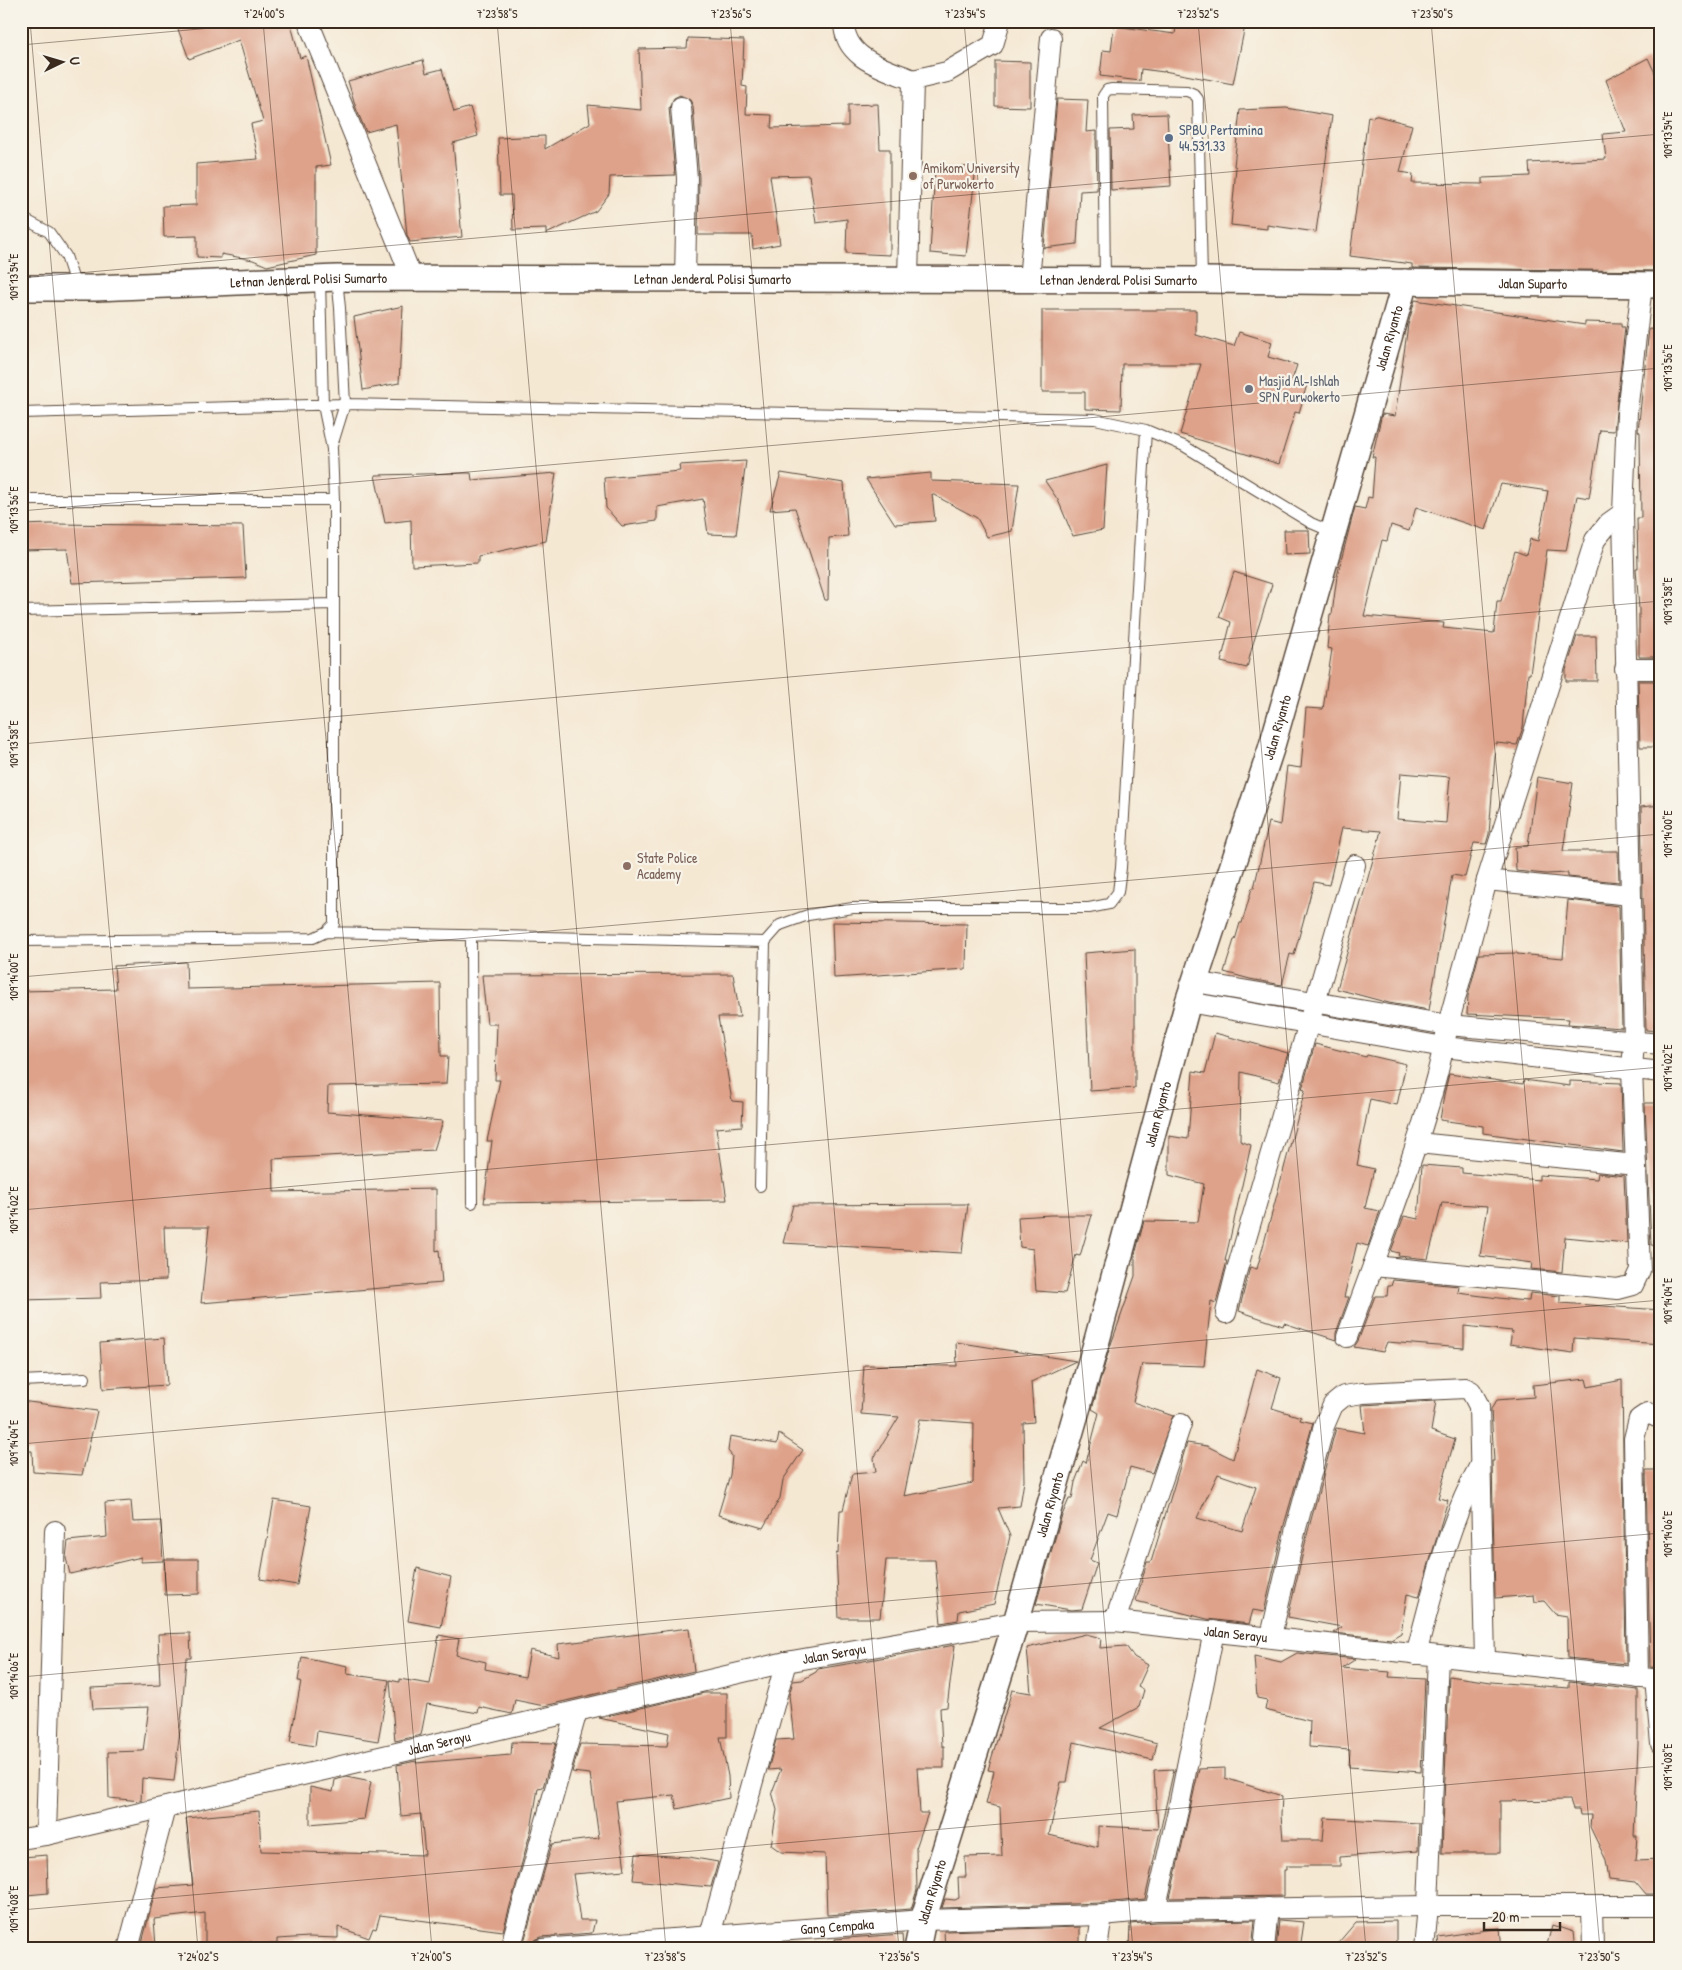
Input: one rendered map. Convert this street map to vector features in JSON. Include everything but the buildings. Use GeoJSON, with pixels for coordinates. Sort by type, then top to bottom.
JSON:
{"type":"FeatureCollection","features":[{"type":"Feature","properties":{"kind":"street"},"geometry":{"type":"LineString","coordinates":[[308,21],[412,278]]}},
{"type":"Feature","properties":{"kind":"street"},"geometry":{"type":"LineString","coordinates":[[844,21],[844,31],[848,44],[856,53],[874,64],[913,80],[947,72],[993,45],[1000,21]]}},
{"type":"Feature","properties":{"kind":"street"},"geometry":{"type":"LineString","coordinates":[[1029,280],[1051,38]]}},
{"type":"Feature","properties":{"kind":"street"},"geometry":{"type":"LineString","coordinates":[[908,279],[913,80]]}},
{"type":"Feature","properties":{"kind":"street"},"geometry":{"type":"LineString","coordinates":[[681,107],[687,178],[685,279]]}},
{"type":"Feature","properties":{"kind":"street","name":"Letnan Jenderal Polisi Sumarto"},"geometry":{"type":"LineString","coordinates":[[21,288],[412,278],[1405,282]]}},
{"type":"Feature","properties":{"kind":"street","name":"Jalan Suparto"},"geometry":{"type":"LineString","coordinates":[[1405,282],[1651,285]]}},
{"type":"Feature","properties":{"kind":"street","name":"Jalan Riyanto"},"geometry":{"type":"LineString","coordinates":[[917,1949],[924,1920],[1016,1622],[1099,1335],[1192,992],[1271,750],[1405,282]]}},
{"type":"Feature","properties":{"kind":"street"},"geometry":{"type":"LineString","coordinates":[[1373,1266],[1618,1290],[1634,1285],[1640,1270],[1632,1069],[1634,1042],[1623,513],[1627,412],[1651,285]]}},
{"type":"Feature","properties":{"kind":"street"},"geometry":{"type":"LineString","coordinates":[[1347,1338],[1418,1143],[1487,880],[1595,540],[1609,523],[1623,513]]}},
{"type":"Feature","properties":{"kind":"street"},"geometry":{"type":"LineString","coordinates":[[1625,669],[1661,669]]}},
{"type":"Feature","properties":{"kind":"street"},"geometry":{"type":"LineString","coordinates":[[1226,1313],[1355,865]]}},
{"type":"Feature","properties":{"kind":"street"},"geometry":{"type":"LineString","coordinates":[[1487,880],[1630,895]]}},
{"type":"Feature","properties":{"kind":"street"},"geometry":{"type":"LineString","coordinates":[[1192,992],[1314,1003],[1448,1025],[1661,1044]]}},
{"type":"Feature","properties":{"kind":"street"},"geometry":{"type":"LineString","coordinates":[[1192,992],[1309,1023],[1444,1047],[1661,1072]]}},
{"type":"Feature","properties":{"kind":"street"},"geometry":{"type":"LineString","coordinates":[[1418,1143],[1636,1165]]}},
{"type":"Feature","properties":{"kind":"street"},"geometry":{"type":"LineString","coordinates":[[1271,1636],[1296,1528],[1324,1426],[1333,1406],[1338,1400],[1363,1393],[1465,1388],[1471,1391],[1479,1406],[1485,1660]]}},
{"type":"Feature","properties":{"kind":"street"},"geometry":{"type":"LineString","coordinates":[[1661,1418],[1648,1413],[1638,1420],[1634,1439],[1651,1679],[1661,1744]]}},
{"type":"Feature","properties":{"kind":"street"},"geometry":{"type":"LineString","coordinates":[[1115,1620],[1181,1424]]}},
{"type":"Feature","properties":{"kind":"street"},"geometry":{"type":"LineString","coordinates":[[1416,1654],[1452,1525],[1466,1491],[1481,1463]]}},
{"type":"Feature","properties":{"kind":"street"},"geometry":{"type":"LineString","coordinates":[[46,1835],[55,1531]]}},
{"type":"Feature","properties":{"kind":"street","name":"Jalan Serayu"},"geometry":{"type":"LineString","coordinates":[[21,1839],[165,1808],[786,1662],[1016,1622],[1115,1620],[1651,1679]]}},
{"type":"Feature","properties":{"kind":"street"},"geometry":{"type":"LineString","coordinates":[[1155,1910],[1179,1806],[1214,1631]]}},
{"type":"Feature","properties":{"kind":"street"},"geometry":{"type":"LineString","coordinates":[[1424,1949],[1428,1906],[1438,1656]]}},
{"type":"Feature","properties":{"kind":"street"},"geometry":{"type":"LineString","coordinates":[[710,1936],[786,1662]]}},
{"type":"Feature","properties":{"kind":"street"},"geometry":{"type":"LineString","coordinates":[[510,1949],[577,1711]]}},
{"type":"Feature","properties":{"kind":"street"},"geometry":{"type":"LineString","coordinates":[[128,1949],[165,1808]]}},
{"type":"Feature","properties":{"kind":"street","name":"Gang Cempaka"},"geometry":{"type":"LineString","coordinates":[[542,1949],[924,1920],[1102,1916],[1155,1910],[1428,1906],[1661,1906]]}},
{"type":"Feature","properties":{"kind":"street"},"geometry":{"type":"LineString","coordinates":[[1592,1906],[1594,1949]]}},
{"type":"Feature","properties":{"kind":"street"},"geometry":{"type":"LineString","coordinates":[[1264,1949],[1268,1908]]}},
{"type":"Feature","properties":{"kind":"street"},"geometry":{"type":"LineString","coordinates":[[1097,1949],[1102,1916]]}},
{"type":"Feature","properties":{"kind":"lane"},"geometry":{"type":"LineString","coordinates":[[1105,280],[1103,96],[1107,90],[1112,89],[1187,91],[1194,94],[1198,99],[1202,280]]}},
{"type":"Feature","properties":{"kind":"lane"},"geometry":{"type":"LineString","coordinates":[[22,218],[49,232],[66,256],[76,288]]}},
{"type":"Feature","properties":{"kind":"lane"},"geometry":{"type":"LineString","coordinates":[[328,279],[340,308],[345,404],[332,449]]}},
{"type":"Feature","properties":{"kind":"lane"},"geometry":{"type":"LineString","coordinates":[[21,941],[313,938],[326,932],[334,924],[334,500],[332,449],[323,405],[328,279]]}},
{"type":"Feature","properties":{"kind":"lane"},"geometry":{"type":"LineString","coordinates":[[21,413],[345,404],[1095,419],[1146,430],[1184,446],[1311,523],[1333,533]]}},
{"type":"Feature","properties":{"kind":"lane"},"geometry":{"type":"LineString","coordinates":[[760,1186],[765,942],[780,925],[808,915],[853,908],[1089,908],[1109,904],[1118,892],[1121,868],[1146,430]]}},
{"type":"Feature","properties":{"kind":"lane"},"geometry":{"type":"LineString","coordinates":[[21,500],[334,500]]}},
{"type":"Feature","properties":{"kind":"lane"},"geometry":{"type":"LineString","coordinates":[[21,611],[334,604]]}},
{"type":"Feature","properties":{"kind":"lane"},"geometry":{"type":"LineString","coordinates":[[326,932],[765,942]]}},
{"type":"Feature","properties":{"kind":"lane"},"geometry":{"type":"LineString","coordinates":[[471,935],[472,1203]]}},
{"type":"Feature","properties":{"kind":"lane"},"geometry":{"type":"LineString","coordinates":[[21,1382],[85,1378]]}},
{"type":"Feature","properties":{"kind":"place","name":"SPBU Pertamina 44.531.33"},"geometry":{"type":"Point","coordinates":[1169,138]}},
{"type":"Feature","properties":{"kind":"place","name":"Amikom University of Purwokerto"},"geometry":{"type":"Point","coordinates":[913,176]}},
{"type":"Feature","properties":{"kind":"place","name":"Masjid Al-Ishlah SPN Purwokerto"},"geometry":{"type":"Point","coordinates":[1249,389]}},
{"type":"Feature","properties":{"kind":"place","name":"State Police Academy"},"geometry":{"type":"Point","coordinates":[627,866]}}]}
